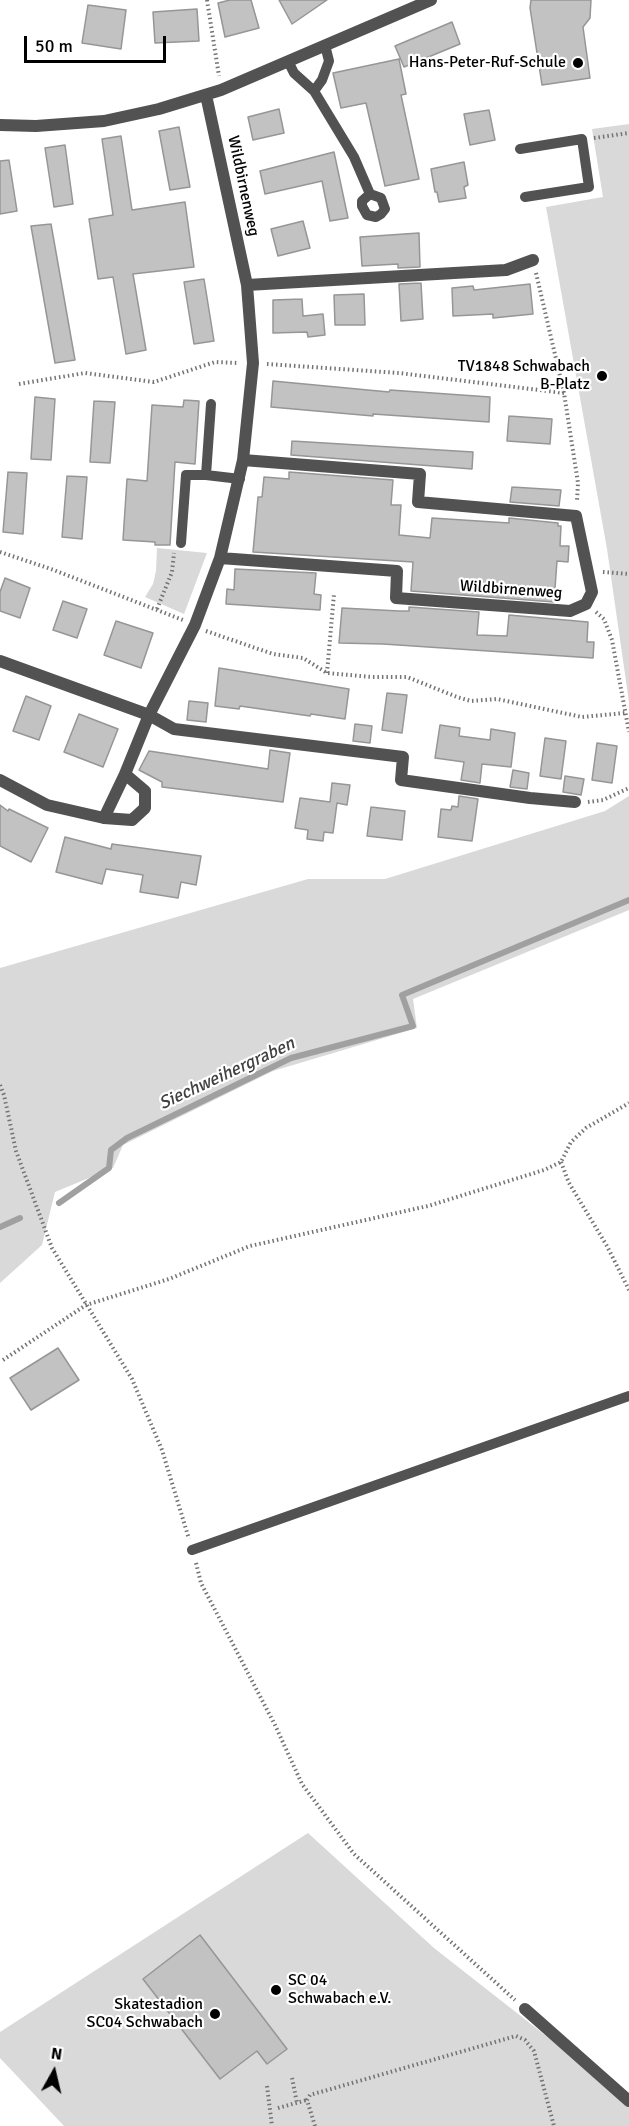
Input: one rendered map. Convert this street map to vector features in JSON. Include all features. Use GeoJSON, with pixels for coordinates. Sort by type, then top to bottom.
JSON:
{"type":"FeatureCollection","features":[{"type":"Feature","properties":{"kind":"street"},"geometry":{"type":"LineString","coordinates":[[0,125],[36,126],[104,121],[159,109],[221,90],[431,0]]}},
{"type":"Feature","properties":{"kind":"street","name":"Wildbirnenweg"},"geometry":{"type":"LineString","coordinates":[[104,818],[149,715],[195,625],[220,558],[243,460],[253,363],[247,285],[206,95]]}},
{"type":"Feature","properties":{"kind":"street"},"geometry":{"type":"LineString","coordinates":[[247,285],[506,270],[533,260]]}},
{"type":"Feature","properties":{"kind":"street"},"geometry":{"type":"LineString","coordinates":[[243,460],[420,474],[418,502],[576,516]]}},
{"type":"Feature","properties":{"kind":"street","name":"Wildbirnenweg"},"geometry":{"type":"LineString","coordinates":[[220,558],[397,571],[396,598],[570,611],[586,604],[592,591],[576,516]]}},
{"type":"Feature","properties":{"kind":"street"},"geometry":{"type":"LineString","coordinates":[[0,662],[149,715],[174,729],[403,757],[401,780],[575,802]]}},
{"type":"Feature","properties":{"kind":"street"},"geometry":{"type":"LineString","coordinates":[[0,780],[47,805],[104,818],[132,820],[145,808],[145,791],[125,774]]}},
{"type":"Feature","properties":{"kind":"street"},"geometry":{"type":"LineString","coordinates":[[525,2009],[629,2101]]}},
{"type":"Feature","properties":{"kind":"lane"},"geometry":{"type":"LineString","coordinates":[[314,91],[322,80],[329,61],[325,45]]}},
{"type":"Feature","properties":{"kind":"lane"},"geometry":{"type":"LineString","coordinates":[[288,61],[294,73],[314,91],[354,157],[370,194]]}},
{"type":"Feature","properties":{"kind":"lane"},"geometry":{"type":"LineString","coordinates":[[520,149],[582,139],[590,187],[525,197]]}},
{"type":"Feature","properties":{"kind":"lane"},"geometry":{"type":"LineString","coordinates":[[206,475],[211,404]]}},
{"type":"Feature","properties":{"kind":"lane"},"geometry":{"type":"LineString","coordinates":[[181,543],[186,475],[240,479]]}},
{"type":"Feature","properties":{"kind":"lane"},"geometry":{"type":"LineString","coordinates":[[192,1550],[629,1396]]}},
{"type":"Feature","properties":{"kind":"path"},"geometry":{"type":"LineString","coordinates":[[207,0],[221,90]]}},
{"type":"Feature","properties":{"kind":"path"},"geometry":{"type":"LineString","coordinates":[[593,138],[629,133]]}},
{"type":"Feature","properties":{"kind":"path"},"geometry":{"type":"LineString","coordinates":[[533,260],[564,393],[578,483],[576,516]]}},
{"type":"Feature","properties":{"kind":"path"},"geometry":{"type":"LineString","coordinates":[[19,384],[85,373],[154,382],[215,362],[399,373],[564,393]]}},
{"type":"Feature","properties":{"kind":"path"},"geometry":{"type":"LineString","coordinates":[[157,609],[172,572],[175,547],[181,543]]}},
{"type":"Feature","properties":{"kind":"path"},"geometry":{"type":"LineString","coordinates":[[0,552],[157,609],[216,636],[273,654],[303,658],[327,673],[407,677],[464,699],[497,699],[582,717],[627,716]]}},
{"type":"Feature","properties":{"kind":"path"},"geometry":{"type":"LineString","coordinates":[[587,570],[629,574]]}},
{"type":"Feature","properties":{"kind":"path"},"geometry":{"type":"LineString","coordinates":[[327,673],[334,594]]}},
{"type":"Feature","properties":{"kind":"path"},"geometry":{"type":"LineString","coordinates":[[586,604],[604,620],[612,640],[629,732]]}},
{"type":"Feature","properties":{"kind":"path"},"geometry":{"type":"LineString","coordinates":[[575,802],[593,802],[629,788]]}},
{"type":"Feature","properties":{"kind":"path"},"geometry":{"type":"LineString","coordinates":[[0,1085],[15,1151],[52,1248],[132,1379],[162,1450],[201,1583],[275,1725],[302,1784],[354,1854],[525,2009]]}},
{"type":"Feature","properties":{"kind":"path"},"geometry":{"type":"LineString","coordinates":[[3,1360],[86,1305],[169,1279],[250,1246],[428,1206],[544,1170],[561,1162],[571,1142],[586,1128],[629,1103]]}},
{"type":"Feature","properties":{"kind":"path"},"geometry":{"type":"LineString","coordinates":[[561,1162],[569,1183],[607,1246],[629,1290]]}},
{"type":"Feature","properties":{"kind":"path"},"geometry":{"type":"LineString","coordinates":[[315,2126],[308,2100],[310,2095],[516,2036],[525,2040],[534,2051],[554,2126]]}},
{"type":"Feature","properties":{"kind":"path"},"geometry":{"type":"LineString","coordinates":[[292,2078],[297,2103]]}},
{"type":"Feature","properties":{"kind":"path"},"geometry":{"type":"LineString","coordinates":[[267,2086],[272,2126]]}},
{"type":"Feature","properties":{"kind":"path"},"geometry":{"type":"LineString","coordinates":[[278,2108],[308,2100]]}},
{"type":"Feature","properties":{"kind":"shaded area","name":"TV1848 Schwabach B-Platz"},"geometry":{"type":"Polygon","coordinates":[[[629,124],[629,702],[607,549],[546,207],[603,197],[592,129],[629,124]]]}},
{"type":"Feature","properties":{"kind":"shaded area"},"geometry":{"type":"Polygon","coordinates":[[[157,548],[207,553],[184,614],[145,597],[153,584],[157,548]]]}},
{"type":"Feature","properties":{"kind":"shaded area"},"geometry":{"type":"Polygon","coordinates":[[[629,796],[629,910],[413,999],[417,1028],[273,1071],[123,1145],[113,1168],[55,1192],[42,1245],[0,1283],[0,968],[308,879],[385,879],[605,811],[629,796]]]}},
{"type":"Feature","properties":{"kind":"shaded area","name":"SC 04 Schwabach e.V."},"geometry":{"type":"Polygon","coordinates":[[[308,1833],[434,1948],[587,2068],[629,2105],[629,2126],[64,2126],[0,2058],[0,2032],[308,1833]]]}},
{"type":"Feature","properties":{"kind":"building"},"geometry":{"type":"Polygon","coordinates":[[[230,0],[251,0],[259,28],[225,37],[218,3],[230,0]]]}},
{"type":"Feature","properties":{"kind":"building"},"geometry":{"type":"Polygon","coordinates":[[[279,0],[327,0],[292,24],[279,0]]]}},
{"type":"Feature","properties":{"kind":"building"},"geometry":{"type":"Polygon","coordinates":[[[531,0],[591,0],[590,18],[583,27],[590,78],[542,85],[530,8],[531,0]]]}},
{"type":"Feature","properties":{"kind":"building"},"geometry":{"type":"Polygon","coordinates":[[[88,5],[126,10],[121,49],[82,43],[88,5]]]}},
{"type":"Feature","properties":{"kind":"building"},"geometry":{"type":"Polygon","coordinates":[[[197,9],[199,41],[155,43],[153,12],[197,9]]]}},
{"type":"Feature","properties":{"kind":"building"},"geometry":{"type":"Polygon","coordinates":[[[452,22],[460,44],[404,67],[395,46],[452,22]]]}},
{"type":"Feature","properties":{"kind":"building"},"geometry":{"type":"Polygon","coordinates":[[[399,59],[406,94],[401,95],[419,179],[385,186],[366,103],[341,108],[333,73],[399,59]]]}},
{"type":"Feature","properties":{"kind":"building"},"geometry":{"type":"Polygon","coordinates":[[[279,109],[284,133],[253,140],[248,117],[279,109]]]}},
{"type":"Feature","properties":{"kind":"building"},"geometry":{"type":"Polygon","coordinates":[[[489,110],[495,140],[470,145],[464,114],[489,110]]]}},
{"type":"Feature","properties":{"kind":"building"},"geometry":{"type":"Polygon","coordinates":[[[179,127],[190,187],[170,190],[159,131],[179,127]]]}},
{"type":"Feature","properties":{"kind":"building"},"geometry":{"type":"Polygon","coordinates":[[[121,136],[132,210],[185,202],[194,267],[133,274],[146,350],[126,354],[113,277],[98,279],[89,219],[113,215],[102,139],[121,136]]]}},
{"type":"Feature","properties":{"kind":"building"},"geometry":{"type":"Polygon","coordinates":[[[65,145],[73,204],[54,207],[45,148],[65,145]]]}},
{"type":"Feature","properties":{"kind":"building"},"geometry":{"type":"Polygon","coordinates":[[[334,152],[348,218],[330,221],[322,181],[265,194],[260,171],[334,152]]]}},
{"type":"Feature","properties":{"kind":"building"},"geometry":{"type":"Polygon","coordinates":[[[9,160],[17,211],[0,214],[0,161],[9,160]]]}},
{"type":"Feature","properties":{"kind":"building"},"geometry":{"type":"Polygon","coordinates":[[[464,162],[468,185],[464,187],[466,198],[439,202],[431,169],[464,162]]]}},
{"type":"Feature","properties":{"kind":"building"},"geometry":{"type":"Polygon","coordinates":[[[303,221],[310,248],[278,256],[271,229],[303,221]]]}},
{"type":"Feature","properties":{"kind":"building"},"geometry":{"type":"Polygon","coordinates":[[[51,224],[75,360],[55,363],[31,226],[51,224]]]}},
{"type":"Feature","properties":{"kind":"building"},"geometry":{"type":"Polygon","coordinates":[[[419,233],[420,267],[398,268],[398,264],[362,266],[360,237],[419,233]]]}},
{"type":"Feature","properties":{"kind":"building"},"geometry":{"type":"Polygon","coordinates":[[[204,279],[214,341],[194,344],[184,282],[204,279]]]}},
{"type":"Feature","properties":{"kind":"building"},"geometry":{"type":"Polygon","coordinates":[[[421,283],[423,319],[401,321],[399,284],[421,283]]]}},
{"type":"Feature","properties":{"kind":"building"},"geometry":{"type":"Polygon","coordinates":[[[530,284],[533,314],[493,318],[493,314],[453,316],[452,288],[473,286],[474,290],[530,284]]]}},
{"type":"Feature","properties":{"kind":"building"},"geometry":{"type":"Polygon","coordinates":[[[364,294],[365,325],[335,325],[334,295],[364,294]]]}},
{"type":"Feature","properties":{"kind":"building"},"geometry":{"type":"Polygon","coordinates":[[[302,299],[303,316],[323,314],[325,335],[308,337],[307,332],[273,333],[273,300],[302,299]]]}},
{"type":"Feature","properties":{"kind":"building"},"geometry":{"type":"Polygon","coordinates":[[[273,381],[389,392],[390,390],[490,397],[489,422],[373,414],[373,416],[271,407],[273,381]]]}},
{"type":"Feature","properties":{"kind":"building"},"geometry":{"type":"Polygon","coordinates":[[[35,397],[55,399],[51,460],[31,459],[35,397]]]}},
{"type":"Feature","properties":{"kind":"building"},"geometry":{"type":"Polygon","coordinates":[[[184,400],[199,401],[195,464],[175,462],[170,545],[123,540],[127,479],[147,481],[152,405],[183,407],[184,400]]]}},
{"type":"Feature","properties":{"kind":"building"},"geometry":{"type":"Polygon","coordinates":[[[94,401],[115,402],[110,463],[90,462],[94,401]]]}},
{"type":"Feature","properties":{"kind":"building"},"geometry":{"type":"Polygon","coordinates":[[[509,416],[552,419],[550,444],[507,441],[509,416]]]}},
{"type":"Feature","properties":{"kind":"building"},"geometry":{"type":"Polygon","coordinates":[[[292,441],[473,452],[472,469],[291,455],[292,441]]]}},
{"type":"Feature","properties":{"kind":"building"},"geometry":{"type":"Polygon","coordinates":[[[8,472],[27,473],[23,534],[3,532],[8,472]]]}},
{"type":"Feature","properties":{"kind":"building"},"geometry":{"type":"Polygon","coordinates":[[[289,472],[393,480],[391,505],[401,505],[399,535],[430,538],[432,518],[509,523],[509,518],[558,523],[558,526],[561,526],[560,546],[569,546],[568,562],[557,561],[554,602],[411,591],[413,562],[253,552],[258,497],[262,497],[264,477],[289,479],[289,472]]]}},
{"type":"Feature","properties":{"kind":"building"},"geometry":{"type":"Polygon","coordinates":[[[67,476],[87,477],[82,539],[62,537],[67,476]]]}},
{"type":"Feature","properties":{"kind":"building"},"geometry":{"type":"Polygon","coordinates":[[[512,487],[561,490],[559,506],[510,502],[512,487]]]}},
{"type":"Feature","properties":{"kind":"building"},"geometry":{"type":"Polygon","coordinates":[[[235,569],[316,573],[314,594],[321,595],[320,610],[226,604],[227,589],[234,590],[235,569]]]}},
{"type":"Feature","properties":{"kind":"building"},"geometry":{"type":"Polygon","coordinates":[[[5,578],[30,588],[20,618],[0,611],[0,592],[5,578]]]}},
{"type":"Feature","properties":{"kind":"building"},"geometry":{"type":"Polygon","coordinates":[[[63,601],[87,609],[77,638],[53,630],[63,601]]]}},
{"type":"Feature","properties":{"kind":"building"},"geometry":{"type":"Polygon","coordinates":[[[409,607],[479,612],[477,635],[507,636],[509,615],[588,622],[587,642],[594,642],[593,658],[339,643],[342,608],[409,611],[409,607]]]}},
{"type":"Feature","properties":{"kind":"building"},"geometry":{"type":"Polygon","coordinates":[[[116,621],[153,633],[141,668],[104,655],[116,621]]]}},
{"type":"Feature","properties":{"kind":"building"},"geometry":{"type":"Polygon","coordinates":[[[219,668],[349,689],[345,719],[240,706],[239,709],[215,706],[219,668]]]}},
{"type":"Feature","properties":{"kind":"building"},"geometry":{"type":"Polygon","coordinates":[[[387,693],[407,695],[402,733],[382,730],[387,693]]]}},
{"type":"Feature","properties":{"kind":"building"},"geometry":{"type":"Polygon","coordinates":[[[26,696],[51,706],[39,740],[13,731],[26,696]]]}},
{"type":"Feature","properties":{"kind":"building"},"geometry":{"type":"Polygon","coordinates":[[[189,701],[208,703],[206,722],[187,720],[189,701]]]}},
{"type":"Feature","properties":{"kind":"building"},"geometry":{"type":"Polygon","coordinates":[[[79,714],[118,729],[103,767],[64,752],[79,714]]]}},
{"type":"Feature","properties":{"kind":"building"},"geometry":{"type":"Polygon","coordinates":[[[355,724],[372,726],[370,743],[353,741],[355,724]]]}},
{"type":"Feature","properties":{"kind":"building"},"geometry":{"type":"Polygon","coordinates":[[[440,725],[460,728],[459,736],[490,740],[491,729],[515,733],[511,767],[482,764],[480,783],[461,780],[464,762],[435,758],[440,725]]]}},
{"type":"Feature","properties":{"kind":"building"},"geometry":{"type":"Polygon","coordinates":[[[545,738],[566,741],[561,779],[540,776],[545,738]]]}},
{"type":"Feature","properties":{"kind":"building"},"geometry":{"type":"Polygon","coordinates":[[[597,743],[617,746],[612,783],[592,780],[597,743]]]}},
{"type":"Feature","properties":{"kind":"building"},"geometry":{"type":"Polygon","coordinates":[[[270,750],[290,753],[283,802],[162,787],[162,782],[139,770],[149,751],[268,769],[270,750]]]}},
{"type":"Feature","properties":{"kind":"building"},"geometry":{"type":"Polygon","coordinates":[[[513,770],[529,773],[527,789],[510,787],[513,770]]]}},
{"type":"Feature","properties":{"kind":"building"},"geometry":{"type":"Polygon","coordinates":[[[565,776],[584,779],[581,795],[563,792],[565,776]]]}},
{"type":"Feature","properties":{"kind":"building"},"geometry":{"type":"Polygon","coordinates":[[[332,783],[350,785],[347,805],[337,803],[333,833],[324,832],[323,841],[307,839],[308,830],[295,828],[300,798],[330,802],[332,783]]]}},
{"type":"Feature","properties":{"kind":"building"},"geometry":{"type":"Polygon","coordinates":[[[459,796],[478,799],[472,841],[438,837],[441,809],[451,810],[452,806],[458,807],[459,796]]]}},
{"type":"Feature","properties":{"kind":"building"},"geometry":{"type":"Polygon","coordinates":[[[0,805],[8,811],[9,809],[48,828],[31,862],[0,846],[0,805]]]}},
{"type":"Feature","properties":{"kind":"building"},"geometry":{"type":"Polygon","coordinates":[[[371,807],[405,811],[402,840],[367,836],[371,807]]]}},
{"type":"Feature","properties":{"kind":"building"},"geometry":{"type":"Polygon","coordinates":[[[65,837],[111,849],[112,844],[201,856],[196,885],[181,882],[178,898],[140,892],[143,875],[106,869],[102,884],[56,872],[65,837]]]}},
{"type":"Feature","properties":{"kind":"building"},"geometry":{"type":"Polygon","coordinates":[[[58,1348],[79,1380],[31,1410],[10,1378],[58,1348]]]}},
{"type":"Feature","properties":{"kind":"building","name":"Skatestadion SC04 Schwabach"},"geometry":{"type":"Polygon","coordinates":[[[200,1935],[287,2049],[267,2064],[257,2051],[220,2079],[143,1979],[200,1935]]]}},
{"type":"Feature","properties":{"kind":"waterway","name":"Siechweihergraben"},"geometry":{"type":"LineString","coordinates":[[59,1203],[109,1168],[111,1150],[127,1138],[291,1058],[413,1026],[402,995],[629,900]]}},
{"type":"Feature","properties":{"kind":"waterway","name":"Siechweihergraben"},"geometry":{"type":"LineString","coordinates":[[0,1227],[20,1218]]}},
{"type":"Feature","properties":{"kind":"place","name":"Hans-Peter-Ruf-Schule"},"geometry":{"type":"Point","coordinates":[578,63]}},
{"type":"Feature","properties":{"kind":"place","name":"TV1848 Schwabach B-Platz"},"geometry":{"type":"Point","coordinates":[602,376]}},
{"type":"Feature","properties":{"kind":"place","name":"SC 04 Schwabach e.V."},"geometry":{"type":"Point","coordinates":[276,1990]}},
{"type":"Feature","properties":{"kind":"place","name":"Skatestadion SC04 Schwabach"},"geometry":{"type":"Point","coordinates":[215,2014]}}]}
